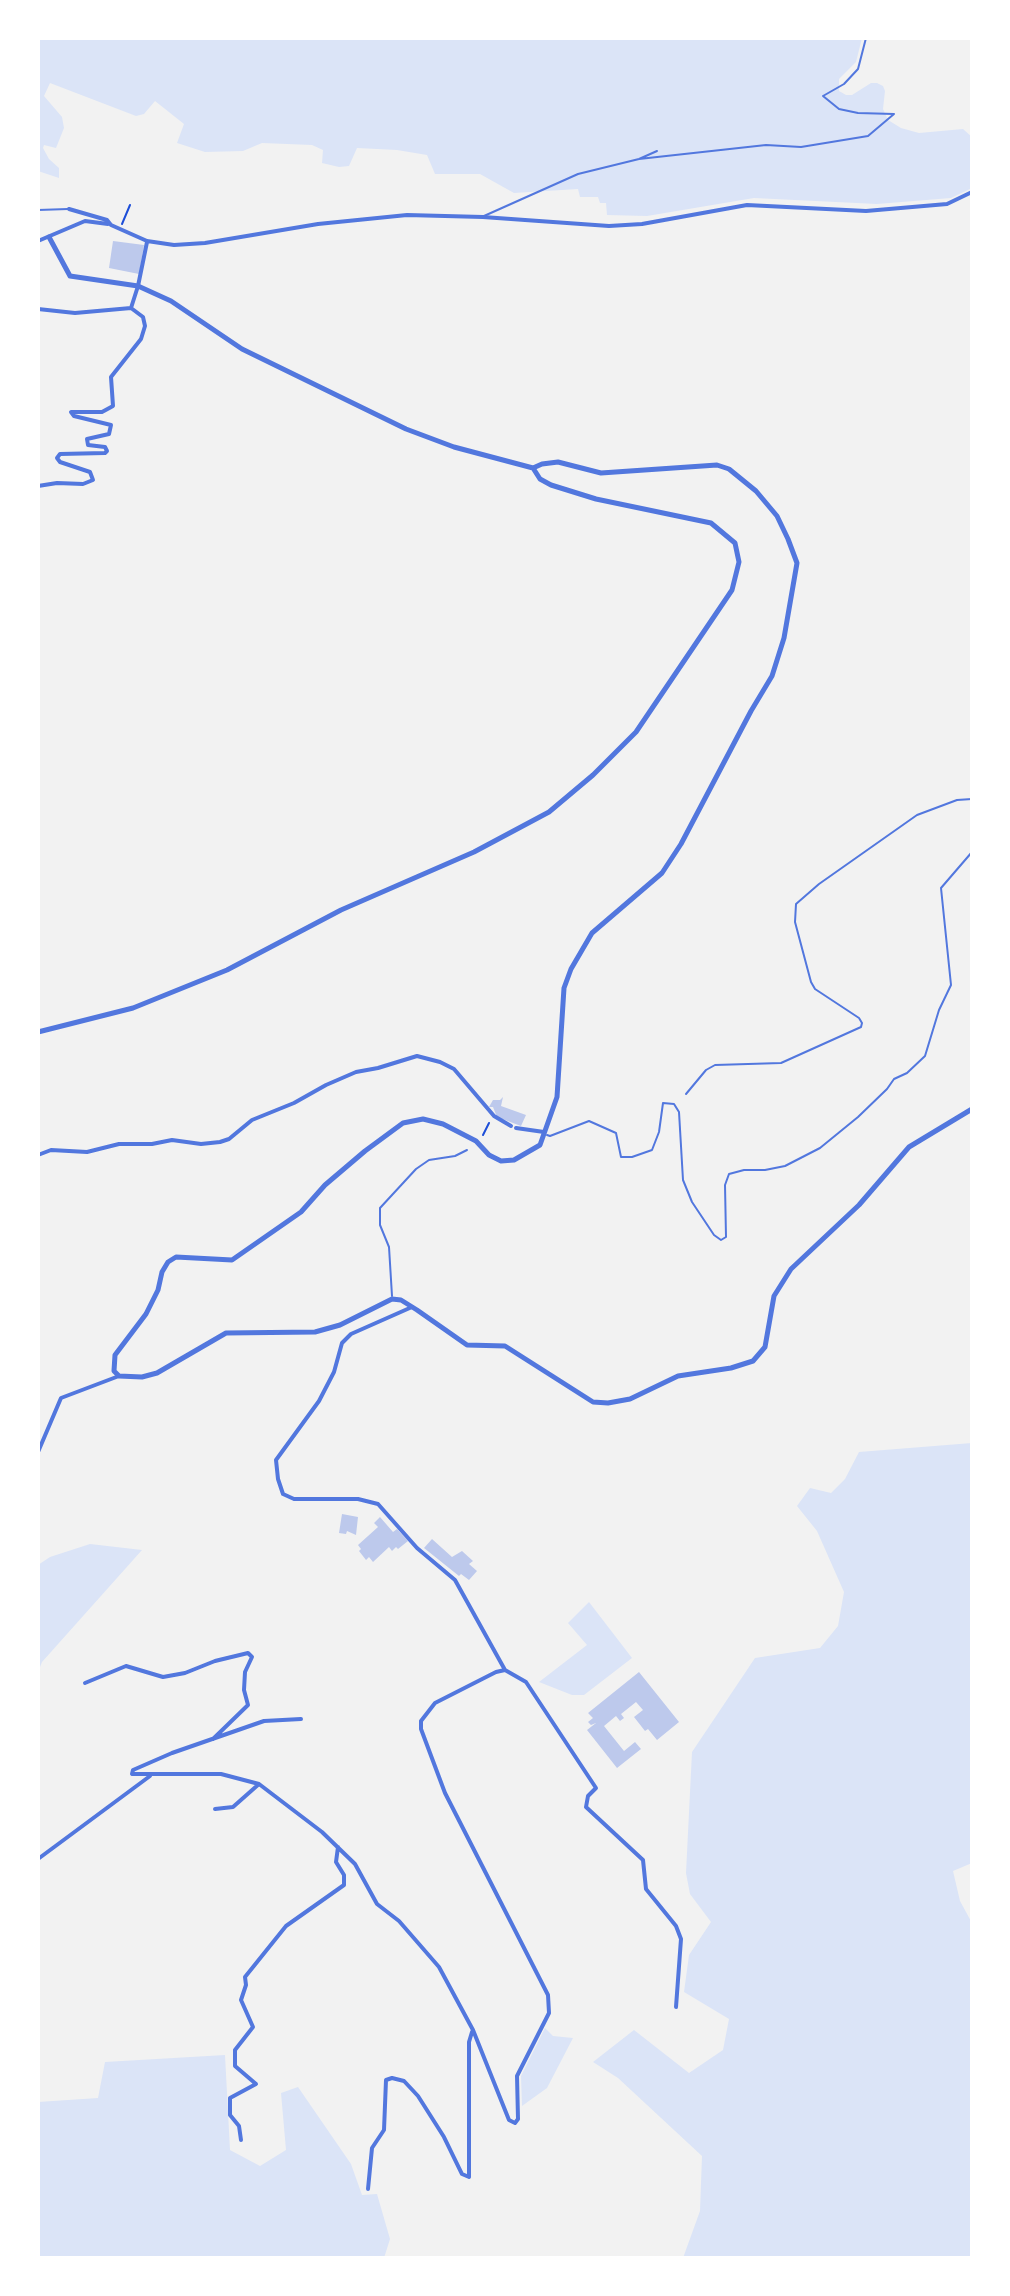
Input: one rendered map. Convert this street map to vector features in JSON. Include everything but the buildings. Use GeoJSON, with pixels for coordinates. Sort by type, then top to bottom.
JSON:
{"type":"FeatureCollection","features":[{"type":"Feature","properties":{"kind":"street"},"geometry":{"type":"LineString","coordinates":[[38,241],[85,221],[111,225],[164,246],[407,215],[609,226],[642,224],[747,205],[866,211],[947,204],[972,192]]}},
{"type":"Feature","properties":{"kind":"street"},"geometry":{"type":"LineString","coordinates":[[69,209],[107,220],[111,225]]}},
{"type":"Feature","properties":{"kind":"street"},"geometry":{"type":"LineString","coordinates":[[49,237],[70,276],[138,286],[171,301],[242,349],[406,429],[454,447],[533,468],[558,462],[601,473],[717,465],[729,469],[756,491],[777,516],[797,563],[793,600],[772,676],[681,844],[662,873],[592,933],[571,969],[564,988],[557,1097],[540,1145],[521,1157],[501,1161],[489,1155],[476,1141],[443,1124],[423,1119],[403,1123],[335,1176],[301,1212],[232,1260],[176,1257],[168,1262],[146,1314],[115,1355],[114,1371],[119,1376]]}},
{"type":"Feature","properties":{"kind":"street"},"geometry":{"type":"LineString","coordinates":[[131,308],[147,241]]}},
{"type":"Feature","properties":{"kind":"street"},"geometry":{"type":"LineString","coordinates":[[38,309],[75,313],[131,308],[143,317],[145,326],[141,339],[111,377],[113,406],[102,412],[73,410],[71,413],[111,425],[109,434],[87,439],[88,445],[105,447],[105,453],[60,454],[57,458],[60,462],[90,472],[93,480],[83,484],[38,486]]}},
{"type":"Feature","properties":{"kind":"street"},"geometry":{"type":"LineString","coordinates":[[38,1032],[133,1008],[227,970],[341,910],[474,852],[549,812],[593,775],[636,732],[732,590],[739,562],[735,543],[711,523],[596,499],[551,485],[540,479],[533,468]]}},
{"type":"Feature","properties":{"kind":"street"},"geometry":{"type":"LineString","coordinates":[[38,1155],[60,1150],[87,1152],[139,1142],[220,1142],[229,1139],[252,1120],[294,1103],[326,1085],[356,1072],[417,1056],[454,1069],[494,1116],[513,1127],[543,1131],[545,1134]]}},
{"type":"Feature","properties":{"kind":"street"},"geometry":{"type":"LineString","coordinates":[[38,1452],[61,1398],[119,1376],[142,1377],[157,1373],[226,1333],[315,1332],[340,1325],[392,1299],[401,1300],[467,1345],[505,1346],[593,1402],[630,1399],[678,1376],[753,1361],[765,1347],[774,1296],[791,1269],[859,1205],[909,1147],[972,1109]]}},
{"type":"Feature","properties":{"kind":"street"},"geometry":{"type":"LineString","coordinates":[[412,1307],[351,1334],[342,1343],[334,1372],[319,1401],[276,1460],[283,1494],[294,1499],[358,1499],[378,1504],[417,1548],[455,1580],[505,1670],[526,1682],[596,1788],[588,1796],[586,1807],[643,1860],[646,1889],[676,1926],[681,1939],[676,2007]]}},
{"type":"Feature","properties":{"kind":"street"},"geometry":{"type":"LineString","coordinates":[[85,1683],[126,1666],[163,1677],[248,1653],[252,1657],[245,1672],[244,1690],[248,1705],[213,1739]]}},
{"type":"Feature","properties":{"kind":"street"},"geometry":{"type":"LineString","coordinates":[[301,1719],[264,1721],[133,1770],[132,1774],[221,1774],[259,1784],[338,1847],[355,1864],[377,1904],[399,1921],[439,1967],[473,2030],[509,2120],[515,2123],[518,2119],[517,2076],[549,2013],[548,1995],[445,1793],[421,1729],[421,1721],[435,1703],[505,1670]]}},
{"type":"Feature","properties":{"kind":"street"},"geometry":{"type":"LineString","coordinates":[[38,1859],[152,1774]]}},
{"type":"Feature","properties":{"kind":"street"},"geometry":{"type":"LineString","coordinates":[[215,1809],[233,1807],[259,1784]]}},
{"type":"Feature","properties":{"kind":"street"},"geometry":{"type":"LineString","coordinates":[[241,2140],[239,2126],[230,2115],[230,2098],[256,2084],[235,2066],[235,2050],[253,2027],[241,2000],[245,1977],[286,1926],[344,1885],[344,1875],[336,1862],[338,1847]]}},
{"type":"Feature","properties":{"kind":"street"},"geometry":{"type":"LineString","coordinates":[[368,2189],[372,2148],[384,2130],[386,2080],[392,2078],[404,2081],[418,2096],[444,2137],[462,2174],[469,2177],[469,2042],[473,2030]]}},
{"type":"Feature","properties":{"kind":"lane"},"geometry":{"type":"LineString","coordinates":[[483,217],[578,174],[639,159],[766,145],[801,147],[868,136],[894,114],[839,109],[823,96],[844,84],[858,69],[866,38]]}},
{"type":"Feature","properties":{"kind":"lane"},"geometry":{"type":"LineString","coordinates":[[639,159],[657,151]]}},
{"type":"Feature","properties":{"kind":"lane"},"geometry":{"type":"LineString","coordinates":[[38,210],[69,209]]}},
{"type":"Feature","properties":{"kind":"lane"},"geometry":{"type":"LineString","coordinates":[[686,1094],[697,1079],[715,1065],[781,1063],[861,1027],[859,1018],[815,989],[811,982],[795,922],[796,904],[819,884],[917,815],[957,800],[972,799]]}},
{"type":"Feature","properties":{"kind":"lane"},"geometry":{"type":"LineString","coordinates":[[545,1134],[550,1136],[589,1121],[616,1133],[621,1157],[632,1157],[652,1150],[659,1132],[663,1103],[674,1104],[679,1112],[683,1180],[707,1226],[721,1240],[726,1237],[725,1185],[729,1174],[785,1166],[820,1148],[865,1110],[894,1079],[907,1073],[925,1056],[939,1010],[951,985],[941,888],[972,852]]}},
{"type":"Feature","properties":{"kind":"lane"},"geometry":{"type":"LineString","coordinates":[[392,1299],[389,1247],[380,1225],[380,1208],[416,1169],[429,1160],[455,1156],[467,1150]]}},
{"type":"Feature","properties":{"kind":"path"},"geometry":{"type":"LineString","coordinates":[[120,229],[130,205]]}},
{"type":"Feature","properties":{"kind":"path"},"geometry":{"type":"LineString","coordinates":[[480,1139],[492,1119]]}},
{"type":"Feature","properties":{"kind":"shaded area"},"geometry":{"type":"Polygon","coordinates":[[[38,38],[862,38],[856,62],[839,79],[839,91],[852,95],[871,83],[877,83],[885,91],[883,109],[888,120],[901,128],[919,133],[963,129],[972,137],[972,188],[951,198],[877,204],[754,198],[647,216],[607,215],[606,203],[600,203],[598,197],[580,197],[578,189],[514,193],[480,174],[435,174],[427,155],[397,150],[357,148],[349,166],[339,167],[322,163],[323,150],[312,145],[262,143],[243,151],[205,152],[177,143],[184,124],[155,101],[144,114],[136,116],[50,83],[44,96],[62,117],[64,128],[56,148],[44,145],[43,148],[59,168],[59,178],[38,171],[38,38]]]}},
{"type":"Feature","properties":{"kind":"shaded area"},"geometry":{"type":"Polygon","coordinates":[[[972,1443],[972,1863],[953,1871],[960,1901],[972,1923],[972,2258],[683,2258],[700,2211],[702,2156],[618,2078],[593,2062],[634,2030],[689,2073],[723,2050],[729,2019],[684,1992],[689,1955],[711,1922],[690,1894],[686,1873],[692,1752],[755,1658],[820,1648],[838,1626],[844,1592],[817,1531],[797,1506],[810,1488],[831,1493],[845,1479],[859,1452],[972,1443]]]}},
{"type":"Feature","properties":{"kind":"shaded area"},"geometry":{"type":"Polygon","coordinates":[[[90,1544],[142,1550],[42,1662],[38,1672],[38,1565],[50,1557],[90,1544]]]}},
{"type":"Feature","properties":{"kind":"shaded area"},"geometry":{"type":"Polygon","coordinates":[[[589,1602],[632,1658],[584,1695],[572,1695],[539,1682],[587,1645],[568,1623],[589,1602]]]}},
{"type":"Feature","properties":{"kind":"shaded area"},"geometry":{"type":"Polygon","coordinates":[[[545,2028],[553,2036],[573,2038],[547,2088],[522,2106],[521,2076],[545,2028]]]}},
{"type":"Feature","properties":{"kind":"shaded area"},"geometry":{"type":"Polygon","coordinates":[[[225,2055],[230,2150],[260,2166],[286,2150],[281,2093],[298,2087],[351,2164],[362,2195],[377,2194],[390,2239],[384,2258],[38,2258],[38,2102],[98,2098],[105,2062],[225,2055]]]}}]}
